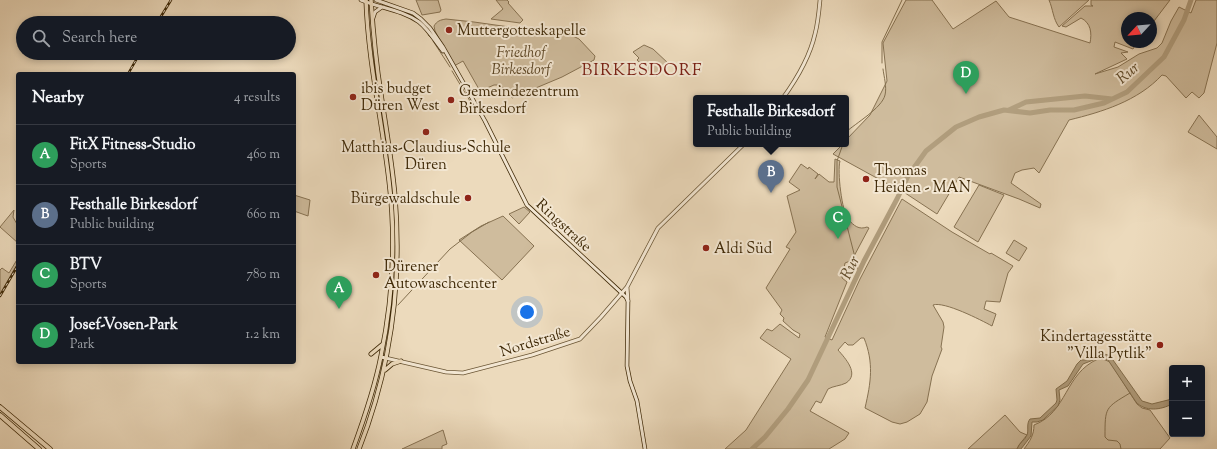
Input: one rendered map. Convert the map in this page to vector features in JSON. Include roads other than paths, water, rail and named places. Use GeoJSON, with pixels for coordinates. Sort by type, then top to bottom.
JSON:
{"type":"FeatureCollection","features":[{"type":"Feature","properties":{"kind":"highway"},"geometry":{"type":"LineString","coordinates":[[0,407],[50,449]]}},
{"type":"Feature","properties":{"kind":"highway"},"geometry":{"type":"LineString","coordinates":[[0,415],[40,449]]}},
{"type":"Feature","properties":{"kind":"main road"},"geometry":{"type":"LineString","coordinates":[[361,0],[371,2],[405,15],[425,25]]}},
{"type":"Feature","properties":{"kind":"main road"},"geometry":{"type":"LineString","coordinates":[[376,0],[409,11],[418,17],[425,25]]}},
{"type":"Feature","properties":{"kind":"main road"},"geometry":{"type":"LineString","coordinates":[[785,95],[813,43],[820,0]]}},
{"type":"Feature","properties":{"kind":"main road"},"geometry":{"type":"LineString","coordinates":[[353,449],[364,418],[381,357],[392,277],[392,221],[388,173],[371,55],[366,1]]}},
{"type":"Feature","properties":{"kind":"main road"},"geometry":{"type":"LineString","coordinates":[[359,449],[375,404],[387,358],[396,283],[397,221],[394,180],[378,78],[371,2]]}},
{"type":"Feature","properties":{"kind":"main road"},"geometry":{"type":"LineString","coordinates":[[373,19],[375,12],[382,7]]}},
{"type":"Feature","properties":{"kind":"main road","name":"Ringstraße"},"geometry":{"type":"LineString","coordinates":[[425,25],[448,57],[485,121],[527,206],[622,293],[628,301]]}},
{"type":"Feature","properties":{"kind":"main road","name":"Nordstraße"},"geometry":{"type":"LineString","coordinates":[[381,357],[446,372],[464,373],[532,355],[580,339],[627,286],[658,228],[741,147]]}},
{"type":"Feature","properties":{"kind":"main road"},"geometry":{"type":"LineString","coordinates":[[627,286],[628,366],[630,381],[637,401],[645,449]]}},
{"type":"Feature","properties":{"kind":"main road"},"geometry":{"type":"LineString","coordinates":[[371,354],[383,344]]}},
{"type":"Feature","properties":{"kind":"main road"},"geometry":{"type":"LineString","coordinates":[[384,371],[390,365],[401,361]]}},
{"type":"Feature","properties":{"kind":"waterway"},"geometry":{"type":"LineString","coordinates":[[882,63],[882,42],[902,0]]}},
{"type":"Feature","properties":{"kind":"waterway","name":"Rur"},"geometry":{"type":"LineString","coordinates":[[752,449],[765,437],[788,409],[808,380],[864,261],[908,176],[926,151],[956,127],[979,117],[1004,110],[1030,113],[1050,110],[1074,110],[1104,103],[1127,92],[1164,57],[1184,20],[1191,0]]}},
{"type":"Feature","properties":{"kind":"waterway"},"geometry":{"type":"LineString","coordinates":[[428,35],[431,38]]}},
{"type":"Feature","properties":{"kind":"waterway"},"geometry":{"type":"LineString","coordinates":[[433,41],[450,67]]}},
{"type":"Feature","properties":{"kind":"waterway"},"geometry":{"type":"LineString","coordinates":[[849,130],[874,110],[883,100],[886,89],[883,69]]}},
{"type":"Feature","properties":{"kind":"waterway"},"geometry":{"type":"LineString","coordinates":[[452,71],[473,106]]}},
{"type":"Feature","properties":{"kind":"waterway","name":"Rur"},"geometry":{"type":"LineString","coordinates":[[1009,110],[1026,102],[1085,96],[1112,99]]}},
{"type":"Feature","properties":{"kind":"waterway"},"geometry":{"type":"LineString","coordinates":[[842,147],[837,161],[837,187],[859,273]]}},
{"type":"Feature","properties":{"kind":"waterway"},"geometry":{"type":"LineString","coordinates":[[398,305],[450,249],[472,232],[489,222]]}},
{"type":"Feature","properties":{"kind":"waterway"},"geometry":{"type":"LineString","coordinates":[[1121,449],[1120,444],[1117,441],[1108,440],[1105,437],[1105,420],[1108,409],[1130,393]]}},
{"type":"Feature","properties":{"kind":"railway"},"geometry":{"type":"LineString","coordinates":[[161,16],[171,0]]}},
{"type":"Feature","properties":{"kind":"railway"},"geometry":{"type":"LineString","coordinates":[[129,72],[136,60]]}},
{"type":"Feature","properties":{"kind":"railway"},"geometry":{"type":"LineString","coordinates":[[0,296],[16,268]]}},
{"type":"Feature","properties":{"kind":"place","name":"Muttergotteskapelle"},"geometry":{"type":"Point","coordinates":[449,30]}},
{"type":"Feature","properties":{"kind":"place","name":"Josef-Vosen-Park"},"geometry":{"type":"Point","coordinates":[966,94]}},
{"type":"Feature","properties":{"kind":"place","name":"ibis budget Düren West"},"geometry":{"type":"Point","coordinates":[353,97]}},
{"type":"Feature","properties":{"kind":"place","name":"Gemeindezentrum Birkesdorf"},"geometry":{"type":"Point","coordinates":[451,100]}},
{"type":"Feature","properties":{"kind":"place","name":"Matthias-Claudius-Schule Düren"},"geometry":{"type":"Point","coordinates":[426,132]}},
{"type":"Feature","properties":{"kind":"place","name":"Thomas Heiden - MAN"},"geometry":{"type":"Point","coordinates":[866,179]}},
{"type":"Feature","properties":{"kind":"place","name":"Festhalle Birkesdorf"},"geometry":{"type":"Point","coordinates":[771,193]}},
{"type":"Feature","properties":{"kind":"place","name":"Bürgewaldschule"},"geometry":{"type":"Point","coordinates":[468,198]}},
{"type":"Feature","properties":{"kind":"place","name":"BTV"},"geometry":{"type":"Point","coordinates":[838,239]}},
{"type":"Feature","properties":{"kind":"place","name":"Aldi Süd"},"geometry":{"type":"Point","coordinates":[706,248]}},
{"type":"Feature","properties":{"kind":"place","name":"Dürener Autowaschcenter"},"geometry":{"type":"Point","coordinates":[376,275]}},
{"type":"Feature","properties":{"kind":"place","name":"FitX Fitness-Studio"},"geometry":{"type":"Point","coordinates":[339,309]}},
{"type":"Feature","properties":{"kind":"place","name":"Kindertagesstätte \"Villa Pytlik\""},"geometry":{"type":"Point","coordinates":[1160,345]}},
{"type":"Feature","properties":{"kind":"district","name":"BIRKESDORF"},"geometry":{"type":"Point","coordinates":[642,69]}},
{"type":"Feature","properties":{"kind":"park label","name":"Friedhof Birkesdorf"},"geometry":{"type":"Point","coordinates":[521,60]}}]}
